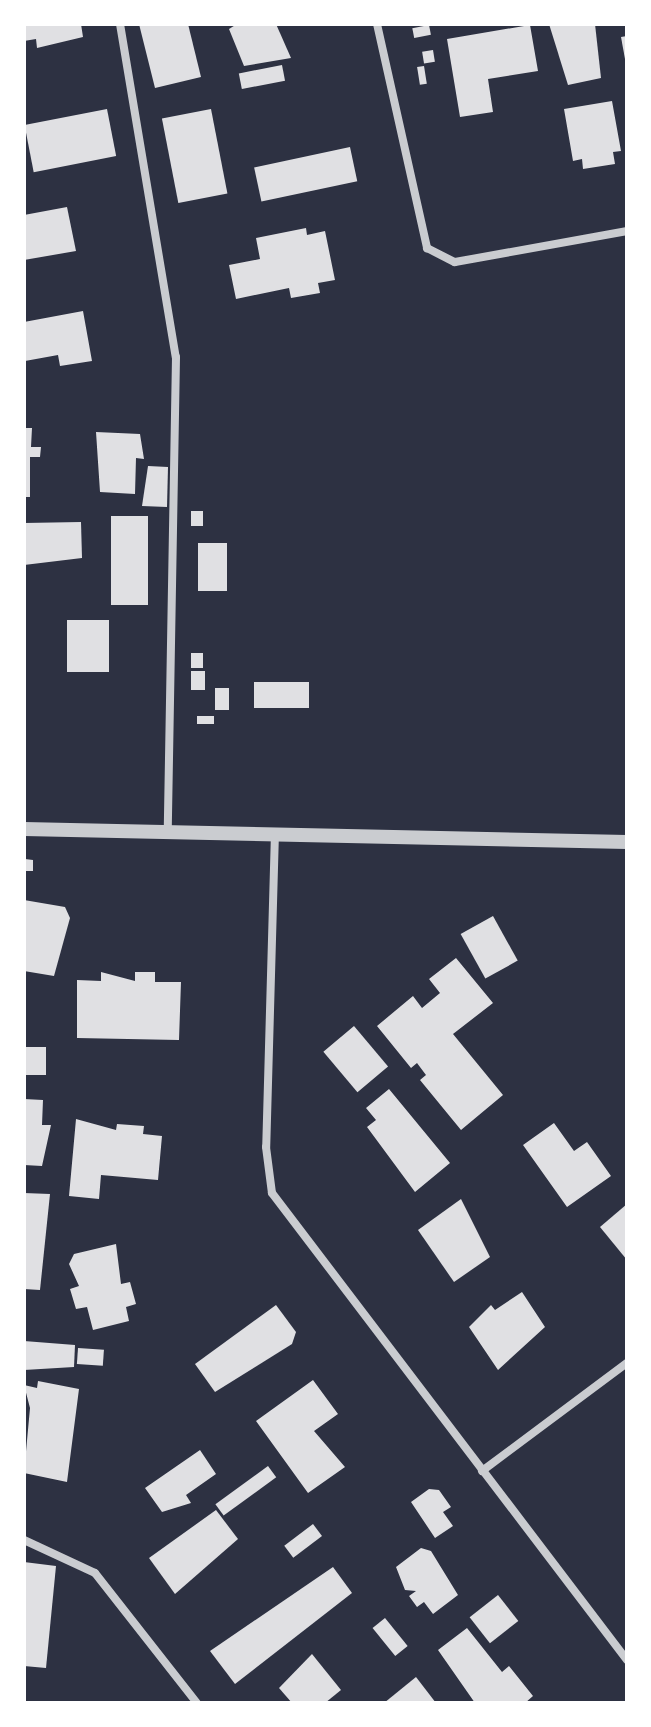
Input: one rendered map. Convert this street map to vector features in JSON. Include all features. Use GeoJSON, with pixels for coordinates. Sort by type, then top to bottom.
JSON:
{"type":"FeatureCollection","features":[{"type":"Feature","properties":{"kind":"street"},"geometry":{"type":"LineString","coordinates":[[120,24],[176,357],[168,828]]}},
{"type":"Feature","properties":{"kind":"street"},"geometry":{"type":"LineString","coordinates":[[377,24],[427,248],[455,262],[627,231]]}},
{"type":"Feature","properties":{"kind":"street"},"geometry":{"type":"LineString","coordinates":[[24,829],[168,828],[627,842]]}},
{"type":"Feature","properties":{"kind":"street"},"geometry":{"type":"LineString","coordinates":[[275,831],[266,1147],[272,1193],[627,1660]]}},
{"type":"Feature","properties":{"kind":"street"},"geometry":{"type":"LineString","coordinates":[[482,1471],[627,1363]]}},
{"type":"Feature","properties":{"kind":"street"},"geometry":{"type":"LineString","coordinates":[[24,1540],[95,1573],[197,1703]]}},
{"type":"Feature","properties":{"kind":"building"},"geometry":{"type":"Polygon","coordinates":[[[24,24],[81,24],[83,37],[37,48],[36,39],[24,41],[24,24]]]}},
{"type":"Feature","properties":{"kind":"building"},"geometry":{"type":"Polygon","coordinates":[[[139,24],[188,24],[201,77],[155,88],[139,24]]]}},
{"type":"Feature","properties":{"kind":"building"},"geometry":{"type":"Polygon","coordinates":[[[237,24],[276,24],[291,58],[244,66],[229,29],[237,24]]]}},
{"type":"Feature","properties":{"kind":"building"},"geometry":{"type":"Polygon","coordinates":[[[549,24],[595,24],[601,78],[568,85],[549,24]]]}},
{"type":"Feature","properties":{"kind":"building"},"geometry":{"type":"Polygon","coordinates":[[[429,25],[431,35],[414,38],[412,28],[429,25]]]}},
{"type":"Feature","properties":{"kind":"building"},"geometry":{"type":"Polygon","coordinates":[[[530,25],[538,71],[488,79],[493,112],[460,117],[447,39],[530,25]]]}},
{"type":"Feature","properties":{"kind":"building"},"geometry":{"type":"Polygon","coordinates":[[[627,36],[627,59],[625,59],[621,37],[627,36]]]}},
{"type":"Feature","properties":{"kind":"building"},"geometry":{"type":"Polygon","coordinates":[[[433,50],[435,62],[424,64],[422,52],[433,50]]]}},
{"type":"Feature","properties":{"kind":"building"},"geometry":{"type":"Polygon","coordinates":[[[282,65],[285,81],[242,89],[239,73],[282,65]]]}},
{"type":"Feature","properties":{"kind":"building"},"geometry":{"type":"Polygon","coordinates":[[[424,66],[427,84],[420,85],[417,67],[424,66]]]}},
{"type":"Feature","properties":{"kind":"building"},"geometry":{"type":"Polygon","coordinates":[[[612,101],[621,151],[613,152],[615,164],[583,169],[582,159],[573,161],[564,109],[612,101]]]}},
{"type":"Feature","properties":{"kind":"building"},"geometry":{"type":"Polygon","coordinates":[[[107,109],[116,156],[34,172],[25,125],[107,109]]]}},
{"type":"Feature","properties":{"kind":"building"},"geometry":{"type":"Polygon","coordinates":[[[211,109],[227,193],[178,203],[162,119],[211,109]]]}},
{"type":"Feature","properties":{"kind":"building"},"geometry":{"type":"Polygon","coordinates":[[[350,147],[357,181],[261,202],[254,167],[350,147]]]}},
{"type":"Feature","properties":{"kind":"building"},"geometry":{"type":"Polygon","coordinates":[[[67,207],[76,251],[24,260],[24,215],[67,207]]]}},
{"type":"Feature","properties":{"kind":"building"},"geometry":{"type":"Polygon","coordinates":[[[306,228],[307,235],[325,231],[335,280],[318,283],[320,293],[291,298],[289,288],[236,299],[229,265],[260,259],[256,238],[306,228]]]}},
{"type":"Feature","properties":{"kind":"building"},"geometry":{"type":"Polygon","coordinates":[[[83,311],[92,361],[60,366],[58,355],[25,361],[24,322],[83,311]]]}},
{"type":"Feature","properties":{"kind":"building"},"geometry":{"type":"Polygon","coordinates":[[[24,428],[32,428],[31,447],[41,447],[40,457],[30,457],[30,497],[24,497],[24,428]]]}},
{"type":"Feature","properties":{"kind":"building"},"geometry":{"type":"Polygon","coordinates":[[[96,432],[140,434],[144,459],[136,458],[135,494],[100,492],[96,432]]]}},
{"type":"Feature","properties":{"kind":"building"},"geometry":{"type":"Polygon","coordinates":[[[148,466],[168,467],[167,507],[142,506],[148,466]]]}},
{"type":"Feature","properties":{"kind":"building"},"geometry":{"type":"Polygon","coordinates":[[[191,511],[203,511],[203,526],[191,526],[191,511]]]}},
{"type":"Feature","properties":{"kind":"building"},"geometry":{"type":"Polygon","coordinates":[[[111,516],[148,516],[148,605],[111,605],[111,516]]]}},
{"type":"Feature","properties":{"kind":"building"},"geometry":{"type":"Polygon","coordinates":[[[81,522],[82,558],[24,565],[24,523],[81,522]]]}},
{"type":"Feature","properties":{"kind":"building"},"geometry":{"type":"Polygon","coordinates":[[[198,543],[227,543],[227,591],[198,591],[198,543]]]}},
{"type":"Feature","properties":{"kind":"building"},"geometry":{"type":"Polygon","coordinates":[[[67,620],[109,620],[109,672],[67,672],[67,620]]]}},
{"type":"Feature","properties":{"kind":"building"},"geometry":{"type":"Polygon","coordinates":[[[191,653],[203,653],[203,668],[191,668],[191,653]]]}},
{"type":"Feature","properties":{"kind":"building"},"geometry":{"type":"Polygon","coordinates":[[[191,671],[205,671],[205,690],[191,690],[191,671]]]}},
{"type":"Feature","properties":{"kind":"building"},"geometry":{"type":"Polygon","coordinates":[[[254,682],[309,682],[309,708],[254,708],[254,682]]]}},
{"type":"Feature","properties":{"kind":"building"},"geometry":{"type":"Polygon","coordinates":[[[215,688],[229,688],[229,710],[215,710],[215,688]]]}},
{"type":"Feature","properties":{"kind":"building"},"geometry":{"type":"Polygon","coordinates":[[[197,716],[214,716],[214,724],[197,724],[197,716]]]}},
{"type":"Feature","properties":{"kind":"building"},"geometry":{"type":"Polygon","coordinates":[[[25,859],[33,860],[33,871],[24,871],[25,859]]]}},
{"type":"Feature","properties":{"kind":"building"},"geometry":{"type":"Polygon","coordinates":[[[24,900],[65,907],[70,918],[54,976],[24,971],[24,900]]]}},
{"type":"Feature","properties":{"kind":"building"},"geometry":{"type":"Polygon","coordinates":[[[493,916],[518,961],[485,979],[461,934],[493,916]]]}},
{"type":"Feature","properties":{"kind":"building"},"geometry":{"type":"Polygon","coordinates":[[[456,958],[493,1003],[453,1034],[503,1095],[461,1130],[420,1080],[426,1075],[417,1063],[411,1068],[377,1026],[413,996],[422,1008],[440,993],[429,979],[456,958]]]}},
{"type":"Feature","properties":{"kind":"building"},"geometry":{"type":"Polygon","coordinates":[[[101,972],[135,981],[135,972],[155,972],[155,982],[181,982],[179,1040],[77,1038],[77,980],[101,981],[101,972]]]}},
{"type":"Feature","properties":{"kind":"building"},"geometry":{"type":"Polygon","coordinates":[[[354,1026],[388,1067],[357,1092],[323,1052],[354,1026]]]}},
{"type":"Feature","properties":{"kind":"building"},"geometry":{"type":"Polygon","coordinates":[[[24,1047],[46,1047],[46,1075],[24,1075],[24,1047]]]}},
{"type":"Feature","properties":{"kind":"building"},"geometry":{"type":"Polygon","coordinates":[[[389,1089],[450,1163],[415,1192],[367,1127],[376,1120],[366,1108],[389,1089]]]}},
{"type":"Feature","properties":{"kind":"building"},"geometry":{"type":"Polygon","coordinates":[[[24,1099],[43,1100],[42,1125],[51,1125],[42,1166],[24,1165],[24,1099]]]}},
{"type":"Feature","properties":{"kind":"building"},"geometry":{"type":"Polygon","coordinates":[[[76,1119],[116,1130],[117,1124],[144,1126],[143,1134],[162,1136],[158,1180],[101,1175],[99,1199],[69,1196],[76,1119]]]}},
{"type":"Feature","properties":{"kind":"building"},"geometry":{"type":"Polygon","coordinates":[[[554,1123],[574,1151],[587,1142],[611,1176],[567,1207],[523,1145],[554,1123]]]}},
{"type":"Feature","properties":{"kind":"building"},"geometry":{"type":"Polygon","coordinates":[[[24,1193],[50,1194],[40,1290],[24,1289],[24,1193]]]}},
{"type":"Feature","properties":{"kind":"building"},"geometry":{"type":"Polygon","coordinates":[[[461,1199],[490,1257],[454,1282],[418,1230],[461,1199]]]}},
{"type":"Feature","properties":{"kind":"building"},"geometry":{"type":"Polygon","coordinates":[[[627,1204],[627,1260],[600,1227],[627,1204]]]}},
{"type":"Feature","properties":{"kind":"building"},"geometry":{"type":"Polygon","coordinates":[[[116,1244],[121,1284],[130,1282],[136,1304],[126,1307],[129,1321],[93,1330],[87,1307],[76,1309],[70,1289],[79,1286],[69,1264],[74,1254],[116,1244]]]}},
{"type":"Feature","properties":{"kind":"building"},"geometry":{"type":"Polygon","coordinates":[[[522,1292],[545,1327],[498,1370],[469,1327],[491,1305],[495,1310],[522,1292]]]}},
{"type":"Feature","properties":{"kind":"building"},"geometry":{"type":"Polygon","coordinates":[[[276,1305],[296,1332],[292,1344],[215,1392],[195,1364],[276,1305]]]}},
{"type":"Feature","properties":{"kind":"building"},"geometry":{"type":"Polygon","coordinates":[[[24,1341],[75,1345],[74,1367],[24,1370],[24,1341]]]}},
{"type":"Feature","properties":{"kind":"building"},"geometry":{"type":"Polygon","coordinates":[[[78,1348],[104,1350],[103,1366],[77,1364],[78,1348]]]}},
{"type":"Feature","properties":{"kind":"building"},"geometry":{"type":"Polygon","coordinates":[[[313,1380],[338,1414],[314,1431],[345,1467],[308,1493],[256,1421],[313,1380]]]}},
{"type":"Feature","properties":{"kind":"building"},"geometry":{"type":"Polygon","coordinates":[[[38,1381],[79,1389],[67,1482],[24,1473],[30,1408],[24,1385],[37,1388],[38,1381]]]}},
{"type":"Feature","properties":{"kind":"building"},"geometry":{"type":"Polygon","coordinates":[[[200,1450],[216,1474],[186,1495],[191,1503],[162,1512],[145,1488],[200,1450]]]}},
{"type":"Feature","properties":{"kind":"building"},"geometry":{"type":"Polygon","coordinates":[[[268,1466],[276,1477],[224,1516],[215,1504],[268,1466]]]}},
{"type":"Feature","properties":{"kind":"building"},"geometry":{"type":"Polygon","coordinates":[[[429,1489],[439,1490],[451,1507],[443,1512],[453,1526],[435,1538],[411,1502],[429,1489]]]}},
{"type":"Feature","properties":{"kind":"building"},"geometry":{"type":"Polygon","coordinates":[[[216,1510],[238,1539],[175,1594],[149,1558],[216,1510]]]}},
{"type":"Feature","properties":{"kind":"building"},"geometry":{"type":"Polygon","coordinates":[[[313,1524],[322,1536],[293,1558],[284,1546],[313,1524]]]}},
{"type":"Feature","properties":{"kind":"building"},"geometry":{"type":"Polygon","coordinates":[[[421,1548],[431,1551],[458,1595],[433,1614],[424,1602],[417,1607],[409,1596],[416,1591],[405,1590],[396,1567],[421,1548]]]}},
{"type":"Feature","properties":{"kind":"building"},"geometry":{"type":"Polygon","coordinates":[[[24,1562],[56,1566],[46,1668],[24,1666],[24,1562]]]}},
{"type":"Feature","properties":{"kind":"building"},"geometry":{"type":"Polygon","coordinates":[[[333,1567],[352,1593],[235,1684],[210,1651],[333,1567]]]}},
{"type":"Feature","properties":{"kind":"building"},"geometry":{"type":"Polygon","coordinates":[[[498,1595],[518,1621],[490,1643],[470,1617],[498,1595]]]}},
{"type":"Feature","properties":{"kind":"building"},"geometry":{"type":"Polygon","coordinates":[[[385,1618],[408,1646],[395,1656],[373,1628],[385,1618]]]}},
{"type":"Feature","properties":{"kind":"building"},"geometry":{"type":"Polygon","coordinates":[[[467,1628],[502,1672],[509,1666],[533,1696],[525,1703],[475,1703],[438,1650],[467,1628]]]}},
{"type":"Feature","properties":{"kind":"building"},"geometry":{"type":"Polygon","coordinates":[[[312,1654],[341,1690],[325,1703],[292,1703],[279,1688],[312,1654]]]}},
{"type":"Feature","properties":{"kind":"building"},"geometry":{"type":"Polygon","coordinates":[[[416,1677],[436,1703],[384,1703],[416,1677]]]}}]}
